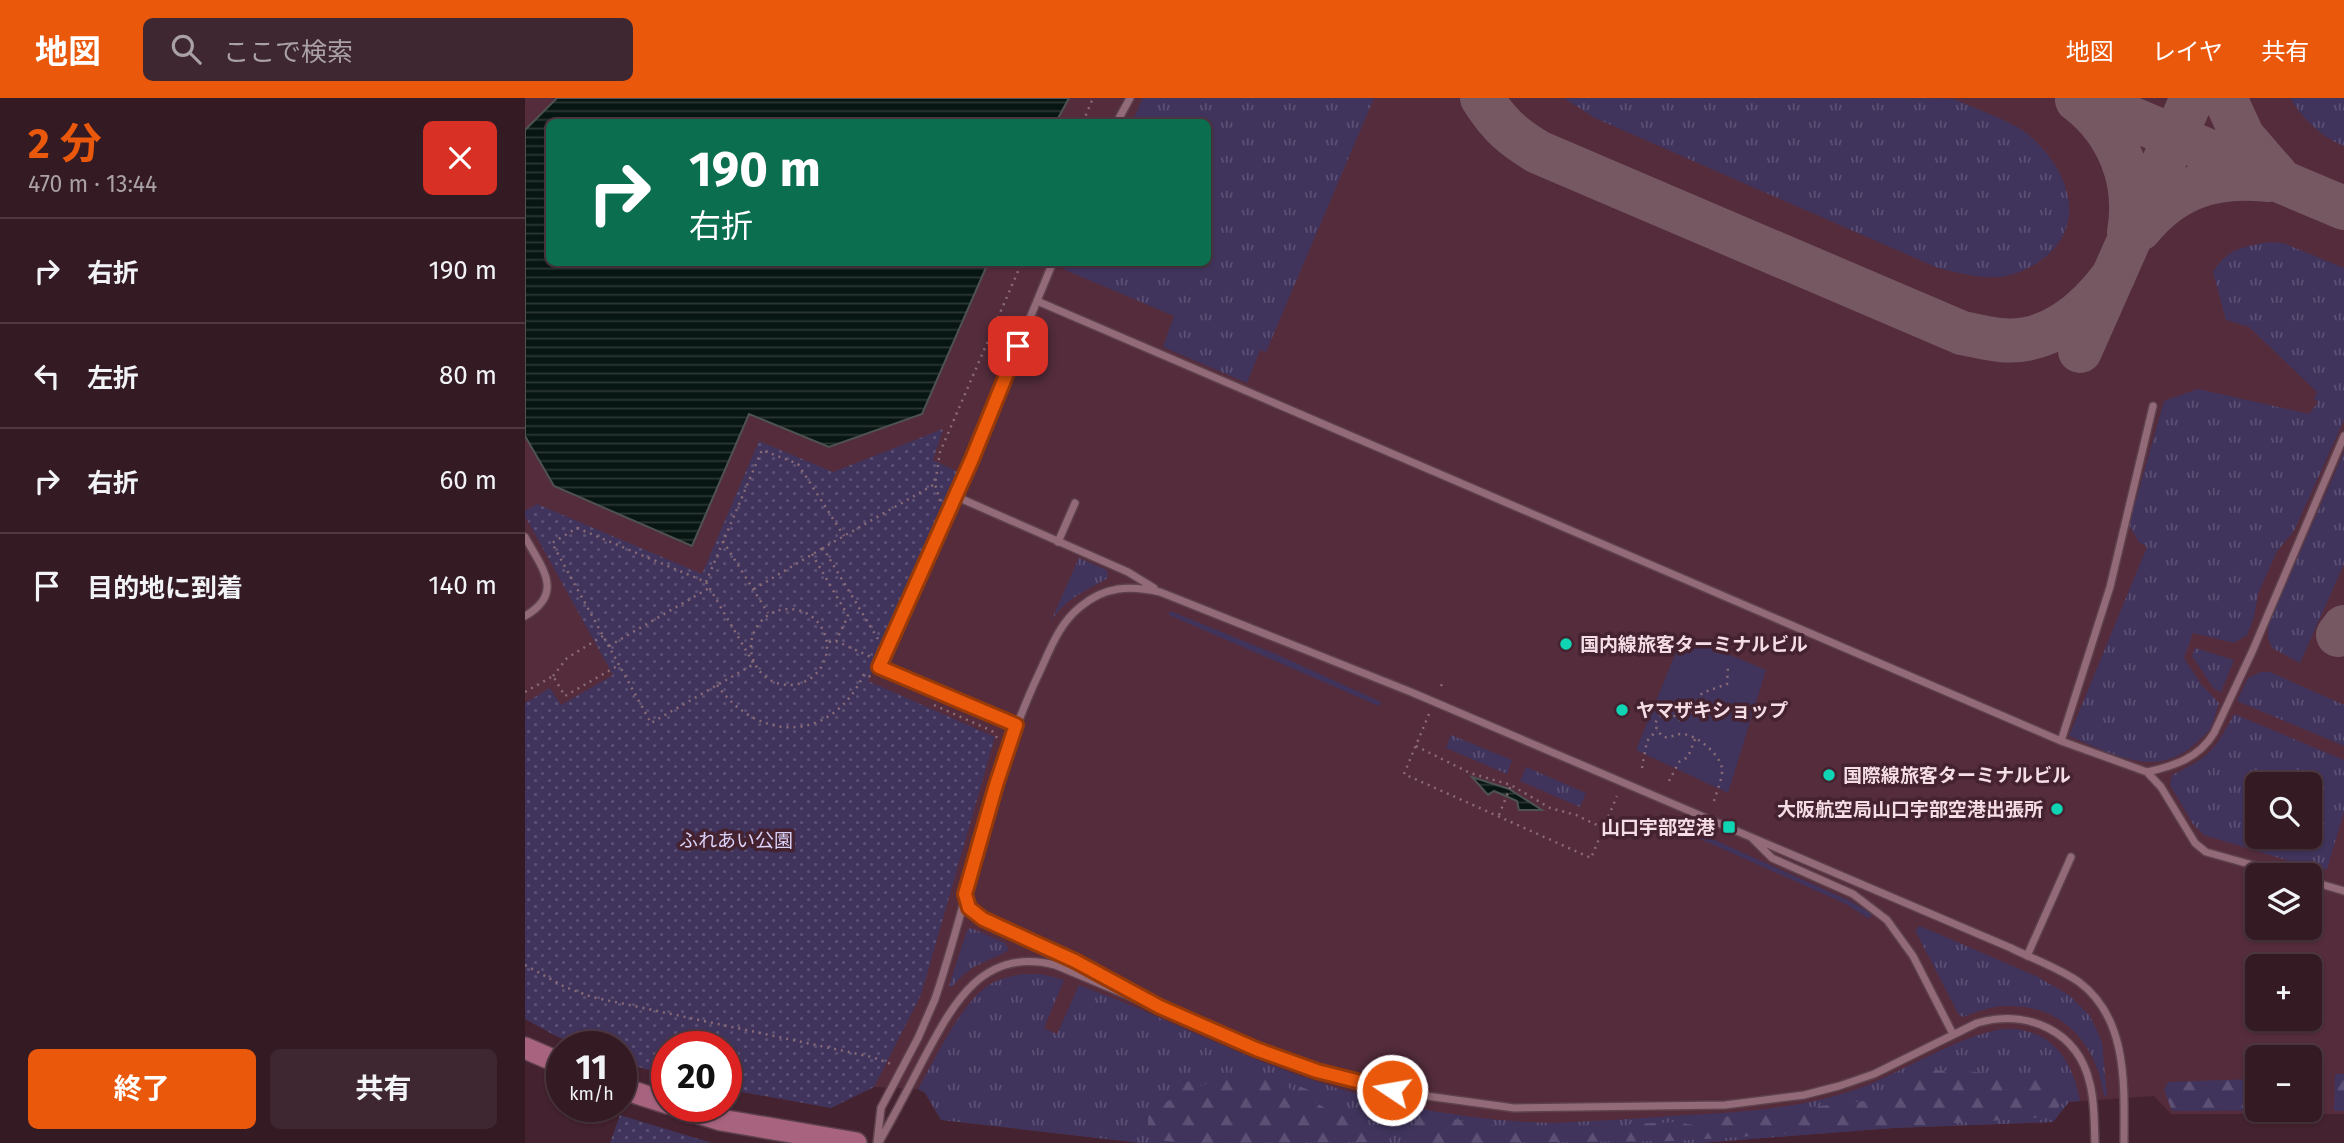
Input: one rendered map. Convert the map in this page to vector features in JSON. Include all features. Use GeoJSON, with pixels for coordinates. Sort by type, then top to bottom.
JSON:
{"type":"FeatureCollection","features":[{"type":"Feature","properties":{"kind":"main road"},"geometry":{"type":"LineString","coordinates":[[525,1048],[546,1057]]}},
{"type":"Feature","properties":{"kind":"main road"},"geometry":{"type":"LineString","coordinates":[[738,1122],[856,1143]]}},
{"type":"Feature","properties":{"kind":"lane"},"geometry":{"type":"LineString","coordinates":[[1119,119],[1130,98]]}},
{"type":"Feature","properties":{"kind":"lane"},"geometry":{"type":"LineString","coordinates":[[1016,725],[879,667],[955,496],[1051,266]]}},
{"type":"Feature","properties":{"kind":"lane"},"geometry":{"type":"LineString","coordinates":[[1037,302],[2061,741],[2147,772],[2161,788],[2195,843],[2206,852],[2245,863]]}},
{"type":"Feature","properties":{"kind":"lane"},"geometry":{"type":"LineString","coordinates":[[2061,741],[2110,587],[2153,407]]}},
{"type":"Feature","properties":{"kind":"lane"},"geometry":{"type":"LineString","coordinates":[[2147,772],[2172,766],[2196,754],[2214,733],[2252,652],[2344,436]]}},
{"type":"Feature","properties":{"kind":"lane"},"geometry":{"type":"LineString","coordinates":[[955,496],[1128,572],[1160,592]]}},
{"type":"Feature","properties":{"kind":"lane"},"geometry":{"type":"LineString","coordinates":[[1058,542],[1075,503]]}},
{"type":"Feature","properties":{"kind":"lane"},"geometry":{"type":"LineString","coordinates":[[525,537],[548,581],[541,606],[525,616]]}},
{"type":"Feature","properties":{"kind":"lane"},"geometry":{"type":"LineString","coordinates":[[878,1143],[881,1108],[928,1017],[943,976],[996,785],[1016,725],[1062,626],[1093,598],[1122,587],[1140,587],[1160,592],[1411,692],[1749,835],[2027,956],[2078,982],[2105,1010],[2114,1029],[2120,1051],[2124,1143]]}},
{"type":"Feature","properties":{"kind":"lane"},"geometry":{"type":"LineString","coordinates":[[1749,835],[1772,858],[1853,894],[1887,920],[1913,956],[1954,1034]]}},
{"type":"Feature","properties":{"kind":"lane"},"geometry":{"type":"LineString","coordinates":[[2027,956],[2071,857]]}},
{"type":"Feature","properties":{"kind":"lane"},"geometry":{"type":"LineString","coordinates":[[2322,885],[2344,891]]}},
{"type":"Feature","properties":{"kind":"lane"},"geometry":{"type":"LineString","coordinates":[[965,894],[969,908],[983,919],[1075,961],[1160,1007]]}},
{"type":"Feature","properties":{"kind":"lane"},"geometry":{"type":"LineString","coordinates":[[878,1143],[956,1003],[970,986],[992,970],[1016,961],[1041,961],[1055,965],[1256,1049],[1317,1071],[1412,1094],[1514,1108],[1725,1105],[1804,1095],[1874,1074],[1977,1023],[2009,1017],[2038,1023],[2068,1042],[2085,1068],[2094,1107],[2095,1143]]}},
{"type":"Feature","properties":{"kind":"path"},"geometry":{"type":"LineString","coordinates":[[1084,119],[1093,98]]}},
{"type":"Feature","properties":{"kind":"path"},"geometry":{"type":"LineString","coordinates":[[754,589],[935,484],[940,452],[1020,266]]}},
{"type":"Feature","properties":{"kind":"path"},"geometry":{"type":"LineString","coordinates":[[706,582],[762,450],[798,464],[844,536]]}},
{"type":"Feature","properties":{"kind":"path"},"geometry":{"type":"LineString","coordinates":[[754,664],[651,723],[552,543],[577,528],[706,582],[754,664],[770,680],[781,684],[804,682],[814,676],[821,667],[826,657],[827,642],[820,624],[802,610],[779,609],[769,614],[754,631],[751,641],[754,664]]}},
{"type":"Feature","properties":{"kind":"path"},"geometry":{"type":"LineString","coordinates":[[723,541],[769,614]]}},
{"type":"Feature","properties":{"kind":"path"},"geometry":{"type":"LineString","coordinates":[[823,548],[878,639]]}},
{"type":"Feature","properties":{"kind":"path"},"geometry":{"type":"LineString","coordinates":[[812,555],[848,616],[836,641]]}},
{"type":"Feature","properties":{"kind":"path"},"geometry":{"type":"LineString","coordinates":[[609,646],[709,588]]}},
{"type":"Feature","properties":{"kind":"path"},"geometry":{"type":"LineString","coordinates":[[525,692],[554,676],[567,658],[603,636]]}},
{"type":"Feature","properties":{"kind":"path"},"geometry":{"type":"LineString","coordinates":[[827,642],[836,641],[871,657]]}},
{"type":"Feature","properties":{"kind":"path"},"geometry":{"type":"LineString","coordinates":[[554,676],[565,696],[619,665]]}},
{"type":"Feature","properties":{"kind":"path"},"geometry":{"type":"LineString","coordinates":[[1714,800],[1723,769],[1716,755],[1695,739],[1681,734],[1671,738],[1663,737],[1655,723],[1660,716],[1676,716],[1680,720],[1690,714],[1702,693],[1727,684],[1728,666]]}},
{"type":"Feature","properties":{"kind":"path"},"geometry":{"type":"LineString","coordinates":[[717,685],[726,698],[751,718],[792,727],[818,722],[838,710],[854,695],[864,674],[876,679]]}},
{"type":"Feature","properties":{"kind":"path"},"geometry":{"type":"LineString","coordinates":[[934,705],[992,730],[998,739]]}},
{"type":"Feature","properties":{"kind":"path"},"geometry":{"type":"LineString","coordinates":[[1429,714],[1404,774],[1591,858],[1617,796]]}},
{"type":"Feature","properties":{"kind":"path"},"geometry":{"type":"LineString","coordinates":[[1641,768],[1647,741],[1657,730]]}},
{"type":"Feature","properties":{"kind":"path"},"geometry":{"type":"LineString","coordinates":[[1669,781],[1679,762],[1688,757],[1695,739]]}},
{"type":"Feature","properties":{"kind":"path"},"geometry":{"type":"LineString","coordinates":[[1416,746],[1470,773],[1511,786],[1550,808],[1576,815],[1603,828]]}},
{"type":"Feature","properties":{"kind":"path"},"geometry":{"type":"LineString","coordinates":[[1499,817],[1511,786]]}},
{"type":"Feature","properties":{"kind":"path"},"geometry":{"type":"LineString","coordinates":[[525,965],[565,987],[592,996],[872,1057],[891,1064]]}},
{"type":"Feature","properties":{"kind":"shaded area","name":"山口宇部空港"},"geometry":{"type":"Polygon","coordinates":[[[525,98],[2344,98],[2344,1114],[2322,1114],[2322,1045],[2245,1045],[2245,1114],[2171,1114],[2154,1096],[2069,1102],[2053,1122],[1894,1128],[1700,1143],[1141,1143],[941,1120],[925,1093],[918,1089],[874,1087],[831,1108],[742,1092],[742,1031],[651,1031],[651,1070],[637,1067],[637,1031],[547,1031],[525,1019],[525,98]]]}},
{"type":"Feature","properties":{"kind":"shaded area"},"geometry":{"type":"Polygon","coordinates":[[[557,98],[1069,98],[1058,119],[546,119],[546,266],[987,266],[922,414],[829,447],[749,414],[692,546],[554,486],[525,436],[525,130],[557,98]]]}},
{"type":"Feature","properties":{"kind":"shaded area"},"geometry":{"type":"Polygon","coordinates":[[[1472,777],[1509,789],[1542,810],[1519,810],[1517,801],[1494,791],[1488,795],[1472,777]]]}},
{"type":"Feature","properties":{"kind":"green space"},"geometry":{"type":"Polygon","coordinates":[[[1143,98],[1374,98],[1266,352],[1260,350],[1247,383],[1163,347],[1174,316],[1063,269],[1064,266],[1211,266],[1211,119],[1133,119],[1143,98]]]}},
{"type":"Feature","properties":{"kind":"green space"},"geometry":{"type":"Polygon","coordinates":[[[1564,98],[1953,99],[2011,124],[2039,145],[2061,176],[2067,193],[2069,210],[2066,227],[2058,243],[2044,258],[2016,273],[1989,277],[1938,268],[1595,118],[1564,98]]]}},
{"type":"Feature","properties":{"kind":"green space"},"geometry":{"type":"Polygon","coordinates":[[[2290,98],[2344,98],[2344,146],[2313,126],[2290,98]]]}},
{"type":"Feature","properties":{"kind":"green space"},"geometry":{"type":"Polygon","coordinates":[[[2269,242],[2283,243],[2344,268],[2344,420],[2294,531],[2277,551],[2258,594],[2247,635],[2234,643],[2193,633],[2184,658],[2201,684],[2219,703],[2210,729],[2184,753],[2168,760],[2152,762],[2119,756],[2069,736],[2147,547],[2139,542],[2129,525],[2164,401],[2198,389],[2309,414],[2318,402],[2314,399],[2317,392],[2249,327],[2226,320],[2213,272],[2230,253],[2269,242]]]}},
{"type":"Feature","properties":{"kind":"green space","name":"ふれあい公園"},"geometry":{"type":"Polygon","coordinates":[[[943,429],[933,460],[958,472],[868,681],[995,737],[921,995],[874,1087],[831,1108],[742,1092],[742,1031],[651,1031],[651,1070],[637,1067],[637,1031],[547,1031],[525,1019],[525,703],[550,688],[561,705],[613,675],[525,516],[525,511],[537,504],[702,574],[759,441],[833,472],[943,429]]]}},
{"type":"Feature","properties":{"kind":"green space"},"geometry":{"type":"Polygon","coordinates":[[[2344,452],[2344,564],[2300,663],[2272,648],[2268,638],[2269,623],[2344,452]]]}},
{"type":"Feature","properties":{"kind":"green space"},"geometry":{"type":"Polygon","coordinates":[[[1079,558],[1107,570],[1108,578],[1070,600],[1051,621],[1079,558]]]}},
{"type":"Feature","properties":{"kind":"green space"},"geometry":{"type":"Polygon","coordinates":[[[1170,611],[1278,655],[1381,702],[1379,706],[1169,615],[1170,611]]]}},
{"type":"Feature","properties":{"kind":"green space"},"geometry":{"type":"Polygon","coordinates":[[[1683,635],[1766,670],[1728,793],[1636,750],[1683,635]]]}},
{"type":"Feature","properties":{"kind":"green space"},"geometry":{"type":"Polygon","coordinates":[[[2195,648],[2234,660],[2221,692],[2214,689],[2192,656],[2195,648]]]}},
{"type":"Feature","properties":{"kind":"green space"},"geometry":{"type":"Polygon","coordinates":[[[2261,672],[2270,672],[2344,705],[2344,746],[2237,701],[2248,678],[2261,672]]]}},
{"type":"Feature","properties":{"kind":"green space"},"geometry":{"type":"Polygon","coordinates":[[[2234,714],[2344,760],[2344,812],[2327,869],[2322,870],[2322,863],[2296,863],[2250,849],[2322,849],[2322,772],[2245,772],[2245,847],[2204,835],[2193,824],[2170,785],[2172,775],[2195,763],[2216,745],[2234,714]]]}},
{"type":"Feature","properties":{"kind":"green space"},"geometry":{"type":"Polygon","coordinates":[[[1451,735],[1512,760],[1507,774],[1446,748],[1451,735]]]}},
{"type":"Feature","properties":{"kind":"green space"},"geometry":{"type":"Polygon","coordinates":[[[1526,767],[1586,793],[1580,807],[1520,781],[1526,767]]]}},
{"type":"Feature","properties":{"kind":"green space"},"geometry":{"type":"Polygon","coordinates":[[[1659,815],[1850,901],[1872,914],[1869,919],[1846,904],[1656,819],[1659,815]]]}},
{"type":"Feature","properties":{"kind":"green space"},"geometry":{"type":"Polygon","coordinates":[[[1920,926],[2036,976],[2069,995],[2090,1016],[2102,1042],[2107,1096],[2104,1096],[2094,1060],[2085,1044],[2060,1020],[2026,1007],[2006,1006],[1989,1008],[1963,1017],[1959,1015],[1916,932],[1920,926]]]}},
{"type":"Feature","properties":{"kind":"green space"},"geometry":{"type":"Polygon","coordinates":[[[971,928],[1005,943],[1009,950],[972,968],[952,987],[949,986],[967,930],[971,928]]]}},
{"type":"Feature","properties":{"kind":"green space"},"geometry":{"type":"Polygon","coordinates":[[[1023,974],[1041,974],[1064,980],[1044,1028],[1057,1034],[1079,985],[1314,1081],[1381,1100],[1449,1114],[1553,1123],[1777,1108],[1822,1099],[1865,1086],[1981,1034],[2014,1029],[2041,1037],[2060,1053],[2073,1075],[2080,1101],[2069,1102],[2053,1122],[1894,1128],[1700,1143],[1141,1143],[941,1120],[925,1093],[918,1089],[941,1047],[960,1016],[981,991],[996,981],[1023,974]]]}},
{"type":"Feature","properties":{"kind":"green space"},"geometry":{"type":"Polygon","coordinates":[[[1967,1071],[2057,1081],[2071,1094],[2049,1117],[1674,1141],[1419,1143],[1412,1128],[1420,1114],[1504,1127],[1605,1126],[1622,1131],[1630,1124],[1678,1122],[1697,1126],[1704,1119],[1865,1101],[1881,1113],[1902,1089],[1911,1072],[1967,1071]]]}},
{"type":"Feature","properties":{"kind":"green space"},"geometry":{"type":"Polygon","coordinates":[[[1257,1074],[1295,1092],[1299,1086],[1311,1091],[1313,1101],[1332,1112],[1385,1131],[1391,1136],[1388,1142],[1185,1143],[1158,1140],[1148,1127],[1148,1115],[1183,1094],[1180,1084],[1190,1081],[1202,1086],[1218,1078],[1240,1082],[1257,1074]]]}},
{"type":"Feature","properties":{"kind":"green space"},"geometry":{"type":"Polygon","coordinates":[[[2335,1074],[2344,1074],[2344,1111],[2334,1111],[2335,1074]]]}},
{"type":"Feature","properties":{"kind":"green space"},"geometry":{"type":"Polygon","coordinates":[[[2245,1079],[2245,1110],[2172,1111],[2164,1090],[2168,1082],[2245,1079]]]}},
{"type":"Feature","properties":{"kind":"green space"},"geometry":{"type":"Polygon","coordinates":[[[637,1120],[712,1143],[610,1143],[618,1122],[637,1120]]]}},
{"type":"Feature","properties":{"kind":"taxiway"},"geometry":{"type":"LineString","coordinates":[[1482,98],[1507,129],[1538,152],[1962,333],[2018,340],[2050,331],[2079,313],[2114,275]]}},
{"type":"Feature","properties":{"kind":"taxiway"},"geometry":{"type":"LineString","coordinates":[[2083,98],[2344,208]]}},
{"type":"Feature","properties":{"kind":"taxiway"},"geometry":{"type":"LineString","coordinates":[[2080,351],[2192,98]]}},
{"type":"Feature","properties":{"kind":"taxiway"},"geometry":{"type":"LineString","coordinates":[[2225,98],[2243,137],[2277,176]]}},
{"type":"Feature","properties":{"kind":"taxiway"},"geometry":{"type":"LineString","coordinates":[[2077,100],[2104,127],[2122,158],[2130,194],[2129,232]]}},
{"type":"Feature","properties":{"kind":"taxiway"},"geometry":{"type":"LineString","coordinates":[[2140,229],[2166,203],[2196,187],[2229,179],[2267,180]]}},
{"type":"Feature","properties":{"kind":"taxiway"},"geometry":{"type":"LineString","coordinates":[[2338,635],[2344,627]]}},
{"type":"Feature","properties":{"kind":"place","name":"国内線旅客ターミナルビル"},"geometry":{"type":"Point","coordinates":[1566,644]}},
{"type":"Feature","properties":{"kind":"place","name":"ヤマザキショップ"},"geometry":{"type":"Point","coordinates":[1622,710]}},
{"type":"Feature","properties":{"kind":"place","name":"国際線旅客ターミナルビル"},"geometry":{"type":"Point","coordinates":[1829,775]}},
{"type":"Feature","properties":{"kind":"place","name":"大阪航空局山口宇部空港出張所"},"geometry":{"type":"Point","coordinates":[2057,809]}},
{"type":"Feature","properties":{"kind":"place","name":"山口宇部空港"},"geometry":{"type":"Point","coordinates":[1729,827]}},
{"type":"Feature","properties":{"kind":"route"},"geometry":{"type":"LineString","coordinates":[[1018,346],[972,459],[879,667],[1016,725],[1005,754],[965,894],[969,908],[983,919],[1075,961],[1160,1007],[1232,1039],[1317,1071],[1392,1090]]}}]}
